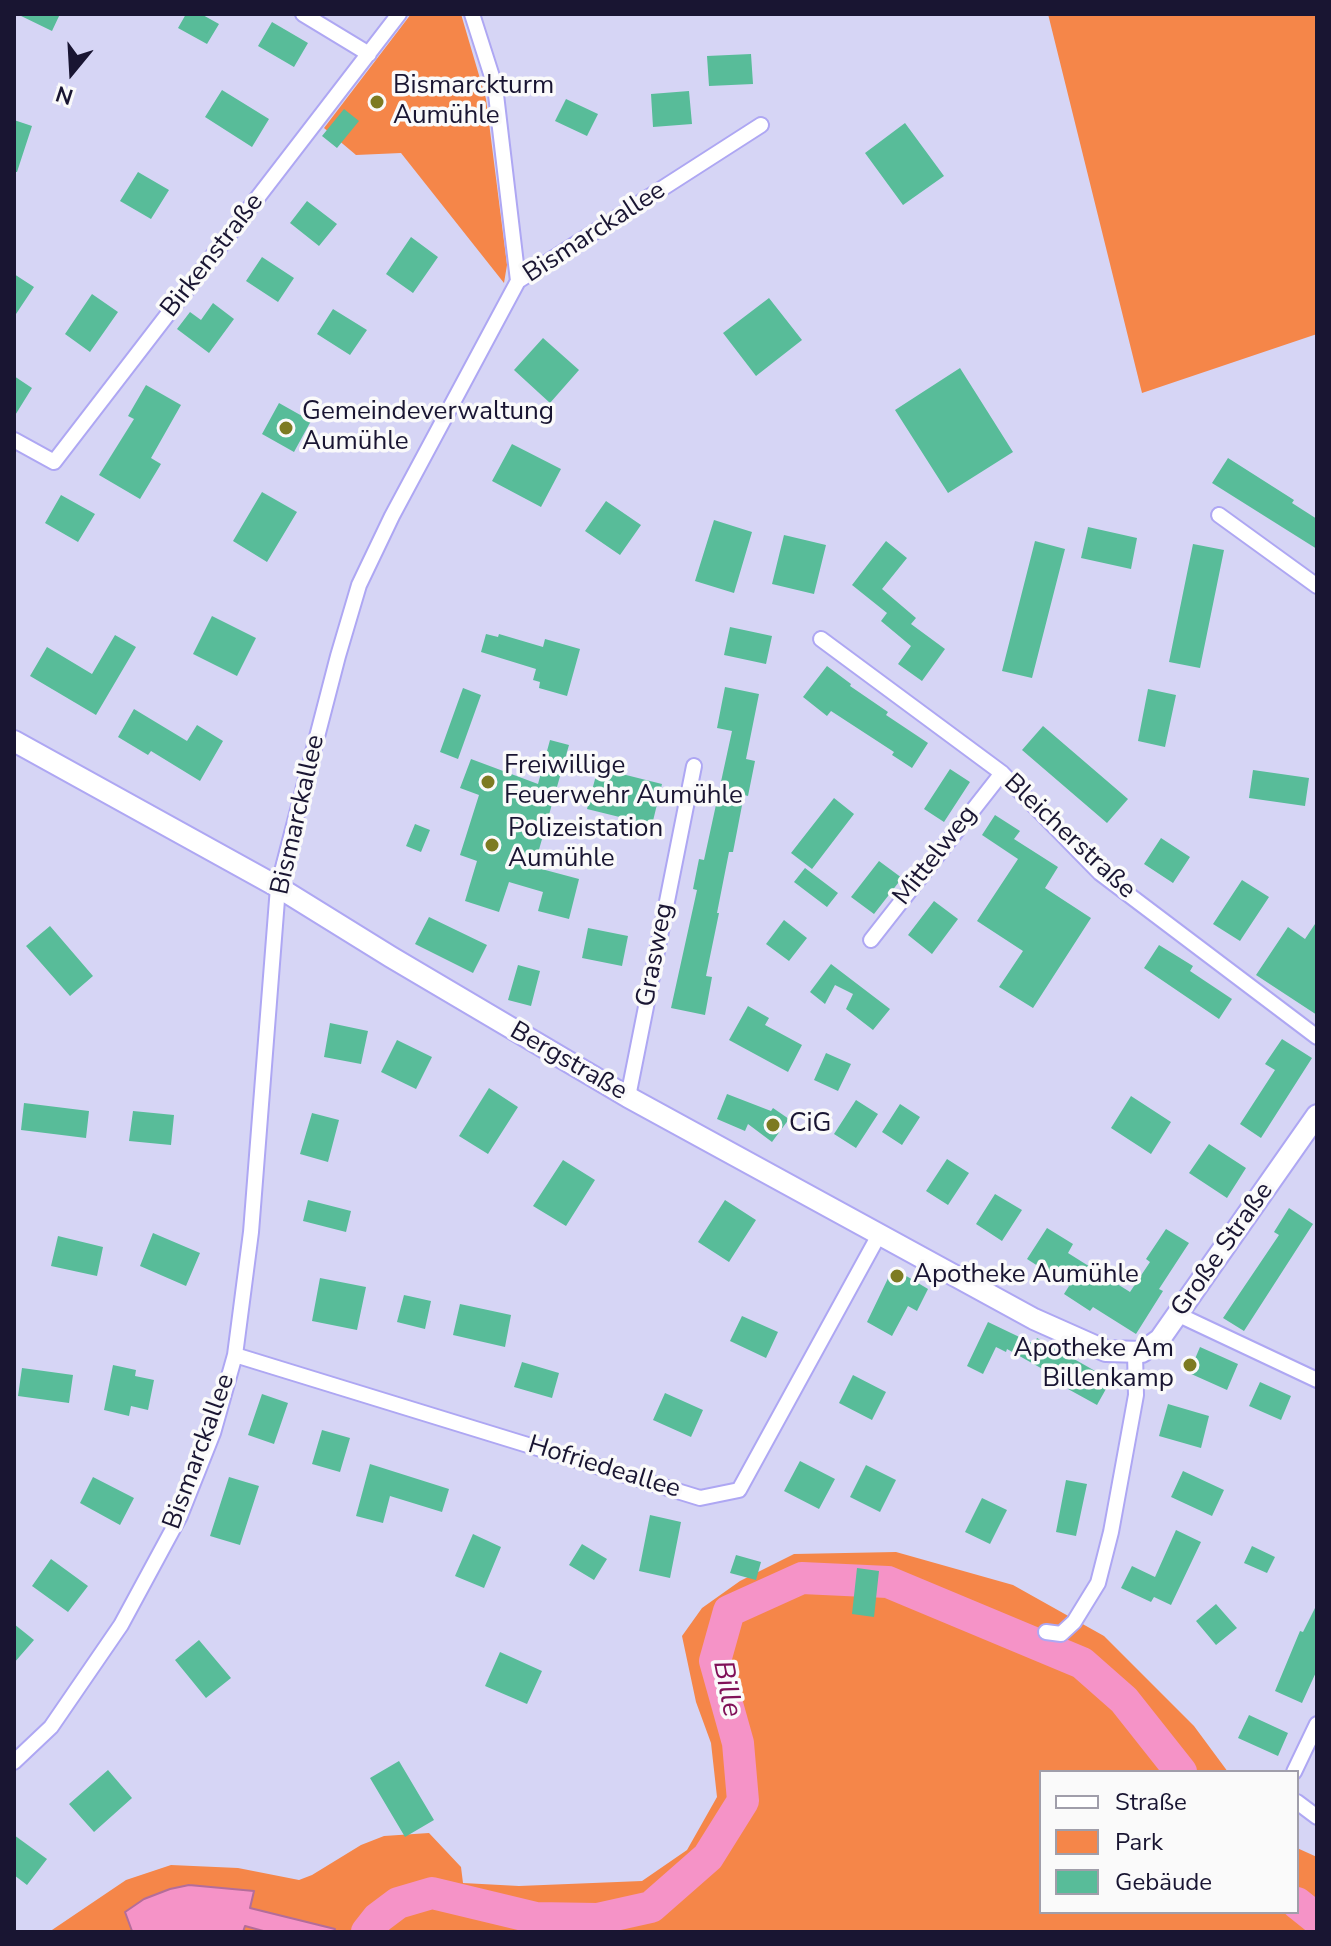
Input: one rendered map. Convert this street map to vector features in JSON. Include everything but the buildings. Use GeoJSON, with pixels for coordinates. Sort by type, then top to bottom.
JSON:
{"type":"FeatureCollection","features":[{"type":"Feature","properties":{"kind":"street"},"geometry":{"type":"LineString","coordinates":[[303,14],[369,54]]}},
{"type":"Feature","properties":{"kind":"street","name":"Birkenstraße"},"geometry":{"type":"LineString","coordinates":[[14,440],[54,462],[399,14]]}},
{"type":"Feature","properties":{"kind":"street"},"geometry":{"type":"LineString","coordinates":[[472,14],[495,86],[518,281]]}},
{"type":"Feature","properties":{"kind":"street","name":"Bismarckallee"},"geometry":{"type":"LineString","coordinates":[[14,1762],[51,1727],[121,1625],[180,1516],[213,1433],[235,1355],[252,1219],[278,887],[359,585],[392,516],[518,281],[761,125]]}},
{"type":"Feature","properties":{"kind":"street"},"geometry":{"type":"LineString","coordinates":[[1219,515],[1317,586]]}},
{"type":"Feature","properties":{"kind":"street","name":"Bleicherstraße"},"geometry":{"type":"LineString","coordinates":[[821,639],[1002,773],[1100,873],[1317,1037]]}},
{"type":"Feature","properties":{"kind":"street","name":"Bergstraße"},"geometry":{"type":"LineString","coordinates":[[14,741],[278,887],[628,1097],[1034,1319],[1088,1345],[1106,1351],[1135,1353]]}},
{"type":"Feature","properties":{"kind":"street","name":"Grasweg"},"geometry":{"type":"LineString","coordinates":[[628,1097],[694,766]]}},
{"type":"Feature","properties":{"kind":"street","name":"Mittelweg"},"geometry":{"type":"LineString","coordinates":[[871,940],[1002,773]]}},
{"type":"Feature","properties":{"kind":"street","name":"Große Straße"},"geometry":{"type":"LineString","coordinates":[[1135,1353],[1142,1352],[1160,1339],[1179,1315],[1317,1115]]}},
{"type":"Feature","properties":{"kind":"street","name":"Hofriedeallee"},"geometry":{"type":"LineString","coordinates":[[235,1355],[700,1498],[739,1490],[880,1233]]}},
{"type":"Feature","properties":{"kind":"street"},"geometry":{"type":"LineString","coordinates":[[1179,1315],[1317,1380]]}},
{"type":"Feature","properties":{"kind":"street"},"geometry":{"type":"LineString","coordinates":[[1046,1632],[1061,1634],[1074,1622],[1098,1583],[1111,1532],[1136,1395],[1135,1353]]}},
{"type":"Feature","properties":{"kind":"street"},"geometry":{"type":"LineString","coordinates":[[1295,1770],[1317,1724]]}},
{"type":"Feature","properties":{"kind":"street"},"geometry":{"type":"LineString","coordinates":[[1299,1804],[1317,1817]]}},
{"type":"Feature","properties":{"kind":"green space"},"geometry":{"type":"Polygon","coordinates":[[[411,14],[461,14],[486,99],[507,265],[504,283],[401,153],[356,155],[324,128],[411,14]]]}},
{"type":"Feature","properties":{"kind":"green space"},"geometry":{"type":"Polygon","coordinates":[[[1048,14],[1317,14],[1317,334],[1142,393],[1048,14]]]}},
{"type":"Feature","properties":{"kind":"green space"},"geometry":{"type":"Polygon","coordinates":[[[896,1552],[1013,1585],[1104,1636],[1194,1726],[1227,1770],[1039,1770],[1039,1914],[1299,1914],[1299,1849],[1317,1857],[1317,1932],[49,1932],[126,1880],[171,1865],[238,1868],[299,1880],[361,1845],[384,1836],[429,1833],[461,1867],[463,1883],[519,1886],[642,1881],[687,1850],[717,1797],[711,1743],[696,1702],[682,1636],[702,1608],[740,1581],[794,1554],[896,1552]]]}},
{"type":"Feature","properties":{"kind":"shaded area"},"geometry":{"type":"Polygon","coordinates":[[[189,1885],[254,1891],[250,1908],[335,1929],[334,1932],[267,1932],[245,1926],[243,1932],[132,1931],[125,1912],[144,1899],[189,1885]]]}},
{"type":"Feature","properties":{"kind":"waterway","name":"Bille"},"geometry":{"type":"LineString","coordinates":[[367,1932],[378,1918],[398,1903],[432,1893],[536,1918],[597,1919],[651,1907],[708,1857],[743,1801],[738,1743],[715,1661],[729,1611],[802,1578],[888,1582],[1082,1663],[1124,1700],[1179,1770]]}},
{"type":"Feature","properties":{"kind":"waterway","name":"Bille"},"geometry":{"type":"LineString","coordinates":[[1299,1905],[1317,1919]]}},
{"type":"Feature","properties":{"kind":"place","name":"Bismarckturm Aumühle"},"geometry":{"type":"Point","coordinates":[377,102]}},
{"type":"Feature","properties":{"kind":"place","name":"Gemeindeverwaltung Aumühle"},"geometry":{"type":"Point","coordinates":[286,428]}},
{"type":"Feature","properties":{"kind":"place","name":"Freiwillige Feuerwehr Aumühle"},"geometry":{"type":"Point","coordinates":[488,782]}},
{"type":"Feature","properties":{"kind":"place","name":"Polizeistation Aumühle"},"geometry":{"type":"Point","coordinates":[492,845]}},
{"type":"Feature","properties":{"kind":"place","name":"CiG"},"geometry":{"type":"Point","coordinates":[773,1125]}},
{"type":"Feature","properties":{"kind":"place","name":"Apotheke Aumühle"},"geometry":{"type":"Point","coordinates":[897,1276]}},
{"type":"Feature","properties":{"kind":"place","name":"Apotheke Am Billenkamp"},"geometry":{"type":"Point","coordinates":[1190,1365]}}]}
